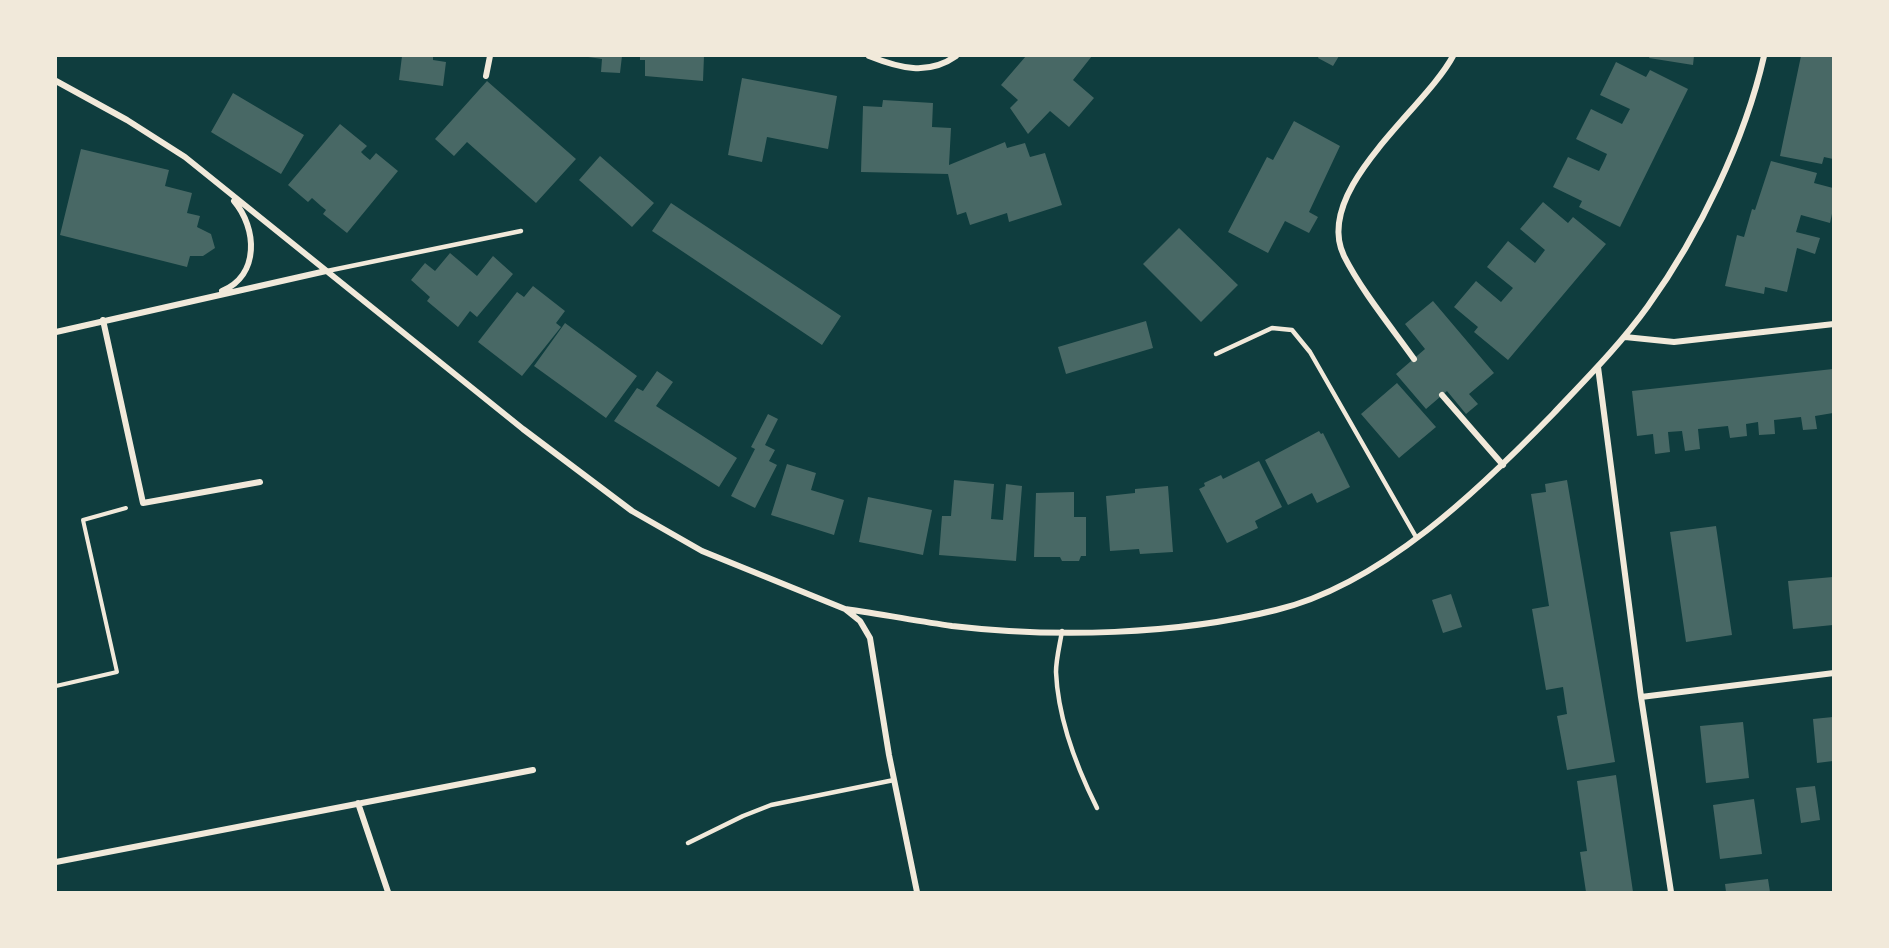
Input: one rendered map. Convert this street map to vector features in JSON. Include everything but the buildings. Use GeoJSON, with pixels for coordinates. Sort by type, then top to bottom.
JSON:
{"type":"FeatureCollection","features":[{"type":"Feature","properties":{"kind":"street"},"geometry":{"type":"LineString","coordinates":[[486,76],[490,56]]}},
{"type":"Feature","properties":{"kind":"street"},"geometry":{"type":"LineString","coordinates":[[869,56],[901,67],[918,69],[940,65],[956,56]]}},
{"type":"Feature","properties":{"kind":"street"},"geometry":{"type":"LineString","coordinates":[[1414,359],[1344,256],[1338,231],[1340,210],[1346,196],[1372,158],[1453,56]]}},
{"type":"Feature","properties":{"kind":"street"},"geometry":{"type":"LineString","coordinates":[[56,81],[164,143],[583,476],[632,511],[702,551],[845,609],[955,626],[1062,631],[1165,627],[1277,610],[1302,603],[1338,586],[1416,537],[1453,510],[1503,465],[1598,367],[1625,337],[1673,267],[1717,186],[1751,103],[1764,56]]}},
{"type":"Feature","properties":{"kind":"street"},"geometry":{"type":"LineString","coordinates":[[206,297],[232,284],[244,270],[253,247],[244,216],[226,191]]}},
{"type":"Feature","properties":{"kind":"street"},"geometry":{"type":"LineString","coordinates":[[56,332],[326,271]]}},
{"type":"Feature","properties":{"kind":"street"},"geometry":{"type":"LineString","coordinates":[[103,320],[142,503],[260,482]]}},
{"type":"Feature","properties":{"kind":"street"},"geometry":{"type":"LineString","coordinates":[[1625,337],[1674,342],[1833,324]]}},
{"type":"Feature","properties":{"kind":"street"},"geometry":{"type":"LineString","coordinates":[[1598,367],[1641,697],[1671,892]]}},
{"type":"Feature","properties":{"kind":"street"},"geometry":{"type":"LineString","coordinates":[[1442,395],[1503,465]]}},
{"type":"Feature","properties":{"kind":"street"},"geometry":{"type":"LineString","coordinates":[[845,609],[860,621],[870,638],[894,780],[917,892]]}},
{"type":"Feature","properties":{"kind":"street"},"geometry":{"type":"LineString","coordinates":[[1641,697],[1833,674]]}},
{"type":"Feature","properties":{"kind":"street"},"geometry":{"type":"LineString","coordinates":[[56,862],[533,770]]}},
{"type":"Feature","properties":{"kind":"street"},"geometry":{"type":"LineString","coordinates":[[358,803],[387,892]]}},
{"type":"Feature","properties":{"kind":"lane"},"geometry":{"type":"LineString","coordinates":[[326,271],[521,231]]}},
{"type":"Feature","properties":{"kind":"lane"},"geometry":{"type":"LineString","coordinates":[[1216,354],[1272,328],[1292,330],[1310,352],[1416,537]]}},
{"type":"Feature","properties":{"kind":"lane"},"geometry":{"type":"LineString","coordinates":[[1062,631],[1056,670],[1062,711],[1076,766],[1098,808]]}},
{"type":"Feature","properties":{"kind":"lane"},"geometry":{"type":"LineString","coordinates":[[688,843],[771,805],[894,780]]}},
{"type":"Feature","properties":{"kind":"path"},"geometry":{"type":"LineString","coordinates":[[56,686],[117,672],[83,520],[142,503]]}}]}
